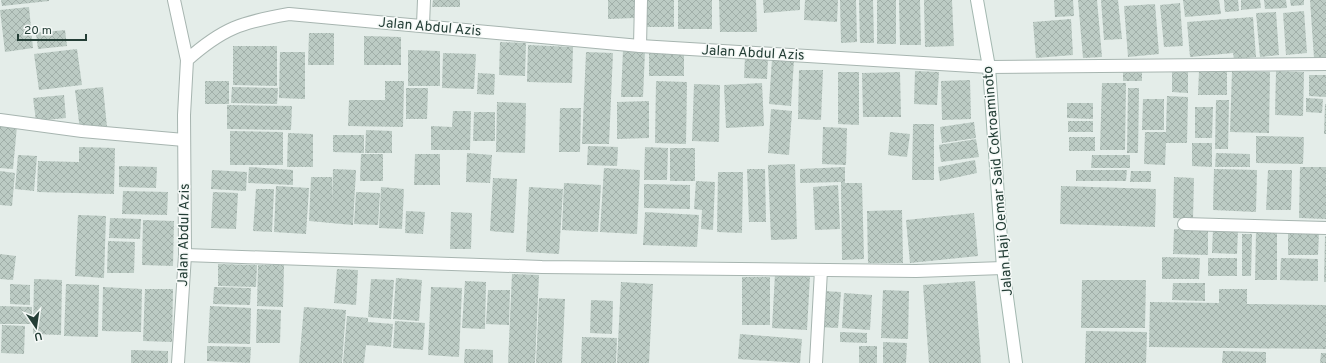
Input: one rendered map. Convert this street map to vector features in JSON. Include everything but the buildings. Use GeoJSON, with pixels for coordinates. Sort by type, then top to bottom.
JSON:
{"type":"FeatureCollection","features":[{"type":"Feature","properties":{"kind":"street"},"geometry":{"type":"LineString","coordinates":[[174,0],[187,60]]}},
{"type":"Feature","properties":{"kind":"street"},"geometry":{"type":"LineString","coordinates":[[423,26],[424,0]]}},
{"type":"Feature","properties":{"kind":"street"},"geometry":{"type":"LineString","coordinates":[[640,46],[641,0]]}},
{"type":"Feature","properties":{"kind":"street","name":"Jalan Haji Oemar Said Cokroaminoto"},"geometry":{"type":"LineString","coordinates":[[976,0],[989,67],[1003,268],[1016,363]]}},
{"type":"Feature","properties":{"kind":"street","name":"Jalan Abdul Azis"},"geometry":{"type":"LineString","coordinates":[[178,363],[185,256],[184,140],[187,60],[202,46],[228,29],[254,20],[289,14],[640,46],[989,67],[1326,64]]}},
{"type":"Feature","properties":{"kind":"street"},"geometry":{"type":"LineString","coordinates":[[0,120],[82,131],[184,140]]}},
{"type":"Feature","properties":{"kind":"street"},"geometry":{"type":"LineString","coordinates":[[1184,224],[1326,228]]}},
{"type":"Feature","properties":{"kind":"street"},"geometry":{"type":"LineString","coordinates":[[185,256],[542,267],[916,271],[1003,268]]}},
{"type":"Feature","properties":{"kind":"street"},"geometry":{"type":"LineString","coordinates":[[816,363],[821,270]]}}]}
